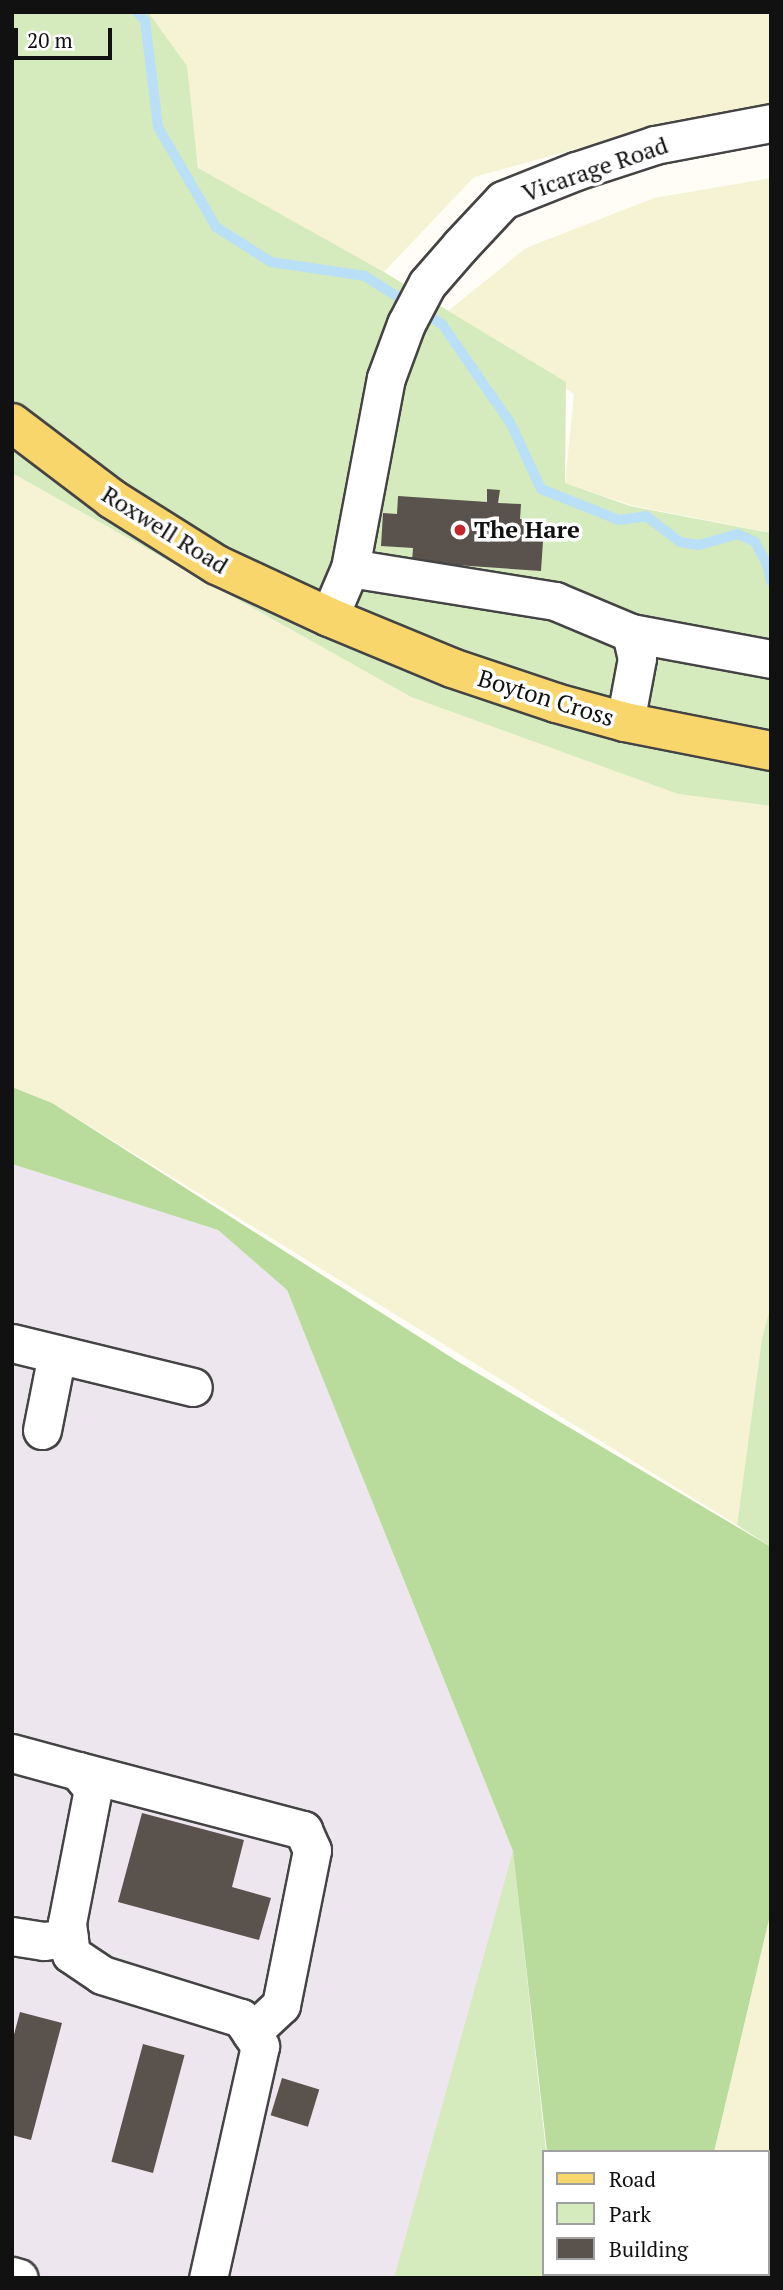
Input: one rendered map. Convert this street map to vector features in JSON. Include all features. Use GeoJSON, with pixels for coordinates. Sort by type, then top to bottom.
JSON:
{"type":"FeatureCollection","features":[{"type":"Feature","properties":{"kind":"main road","name":"Roxwell Road"},"geometry":{"type":"LineString","coordinates":[[12,424],[112,499],[217,565],[329,617]]}},
{"type":"Feature","properties":{"kind":"main road","name":"Boyton Cross"},"geometry":{"type":"LineString","coordinates":[[329,617],[452,668],[625,722],[771,751]]}},
{"type":"Feature","properties":{"kind":"street","name":"Vicarage Road"},"geometry":{"type":"LineString","coordinates":[[329,617],[350,568],[386,378],[406,324],[427,284],[503,201],[576,171],[655,145],[771,123]]}},
{"type":"Feature","properties":{"kind":"street"},"geometry":{"type":"LineString","coordinates":[[350,568],[555,601],[631,633],[771,659]]}},
{"type":"Feature","properties":{"kind":"street"},"geometry":{"type":"LineString","coordinates":[[625,722],[637,658],[631,633]]}},
{"type":"Feature","properties":{"kind":"street"},"geometry":{"type":"LineString","coordinates":[[12,1343],[193,1387]]}},
{"type":"Feature","properties":{"kind":"street"},"geometry":{"type":"LineString","coordinates":[[42,1430],[57,1354]]}},
{"type":"Feature","properties":{"kind":"street"},"geometry":{"type":"LineString","coordinates":[[12,1754],[303,1829],[312,1850],[281,2005],[251,2033]]}},
{"type":"Feature","properties":{"kind":"street"},"geometry":{"type":"LineString","coordinates":[[78,1771],[93,1789],[68,1923],[71,1954],[103,1975],[241,2018],[260,2046],[208,2278]]}},
{"type":"Feature","properties":{"kind":"street"},"geometry":{"type":"LineString","coordinates":[[12,1937],[44,1941],[69,1938]]}},
{"type":"Feature","properties":{"kind":"street"},"geometry":{"type":"LineString","coordinates":[[12,2276],[19,2278]]}},
{"type":"Feature","properties":{"kind":"shaded area"},"geometry":{"type":"Polygon","coordinates":[[[147,12],[771,12],[771,108],[664,125],[474,177],[384,272],[201,185],[192,120],[147,12]]]}},
{"type":"Feature","properties":{"kind":"shaded area"},"geometry":{"type":"Polygon","coordinates":[[[771,178],[771,533],[630,505],[565,483],[574,394],[448,311],[526,248],[654,198],[771,178]]]}},
{"type":"Feature","properties":{"kind":"shaded area"},"geometry":{"type":"Polygon","coordinates":[[[12,473],[411,697],[678,794],[771,806],[771,1305],[762,1338],[737,1525],[52,1103],[12,1087],[12,473]]]}},
{"type":"Feature","properties":{"kind":"shaded area"},"geometry":{"type":"Polygon","coordinates":[[[12,1164],[218,1230],[287,1290],[513,1851],[546,2150],[542,2150],[542,2276],[561,2278],[12,2278],[12,1164]]]}},
{"type":"Feature","properties":{"kind":"shaded area"},"geometry":{"type":"Polygon","coordinates":[[[771,1911],[771,2278],[685,2278],[769,2276],[769,2150],[714,2150],[771,1911]]]}},
{"type":"Feature","properties":{"kind":"green space"},"geometry":{"type":"Polygon","coordinates":[[[12,12],[148,12],[187,66],[198,168],[384,272],[566,382],[565,483],[630,506],[771,533],[771,806],[678,794],[411,697],[12,473],[12,12]]]}},
{"type":"Feature","properties":{"kind":"green space"},"geometry":{"type":"Polygon","coordinates":[[[12,1087],[52,1103],[457,1361],[771,1547],[771,1911],[714,2150],[547,2150],[513,1851],[287,1290],[218,1230],[12,1164],[12,1087]]]}},
{"type":"Feature","properties":{"kind":"green space"},"geometry":{"type":"Polygon","coordinates":[[[771,1305],[771,1547],[737,1525],[762,1338],[771,1305]]]}},
{"type":"Feature","properties":{"kind":"green space"},"geometry":{"type":"Polygon","coordinates":[[[513,1851],[546,2150],[542,2150],[542,2276],[561,2278],[394,2278],[513,1851]]]}},
{"type":"Feature","properties":{"kind":"green space"},"geometry":{"type":"Polygon","coordinates":[[[560,2276],[686,2276],[686,2278],[560,2276]]]}},
{"type":"Feature","properties":{"kind":"building","name":"The Hare"},"geometry":{"type":"Polygon","coordinates":[[[487,489],[500,490],[498,503],[521,504],[520,519],[538,520],[537,540],[543,541],[541,571],[412,562],[413,548],[381,546],[383,513],[397,514],[398,496],[487,502],[487,489]]]}},
{"type":"Feature","properties":{"kind":"building"},"geometry":{"type":"Polygon","coordinates":[[[142,1813],[244,1840],[232,1887],[271,1898],[259,1940],[118,1902],[142,1813]]]}},
{"type":"Feature","properties":{"kind":"building"},"geometry":{"type":"Polygon","coordinates":[[[20,2012],[62,2023],[31,2140],[12,2135],[12,2042],[20,2012]]]}},
{"type":"Feature","properties":{"kind":"building"},"geometry":{"type":"Polygon","coordinates":[[[143,2044],[185,2055],[153,2173],[111,2162],[143,2044]]]}},
{"type":"Feature","properties":{"kind":"building"},"geometry":{"type":"Polygon","coordinates":[[[282,2078],[319,2089],[308,2127],[271,2115],[282,2078]]]}},
{"type":"Feature","properties":{"kind":"waterway"},"geometry":{"type":"LineString","coordinates":[[137,12],[145,21],[158,127],[216,227],[271,262],[365,276],[409,304]]}},
{"type":"Feature","properties":{"kind":"waterway"},"geometry":{"type":"LineString","coordinates":[[421,311],[442,324],[511,424],[541,489],[619,520],[646,516],[680,542],[699,545],[738,534],[755,542],[767,565],[771,582]]}},
{"type":"Feature","properties":{"kind":"place","name":"The Hare"},"geometry":{"type":"Point","coordinates":[460,530]}}]}
